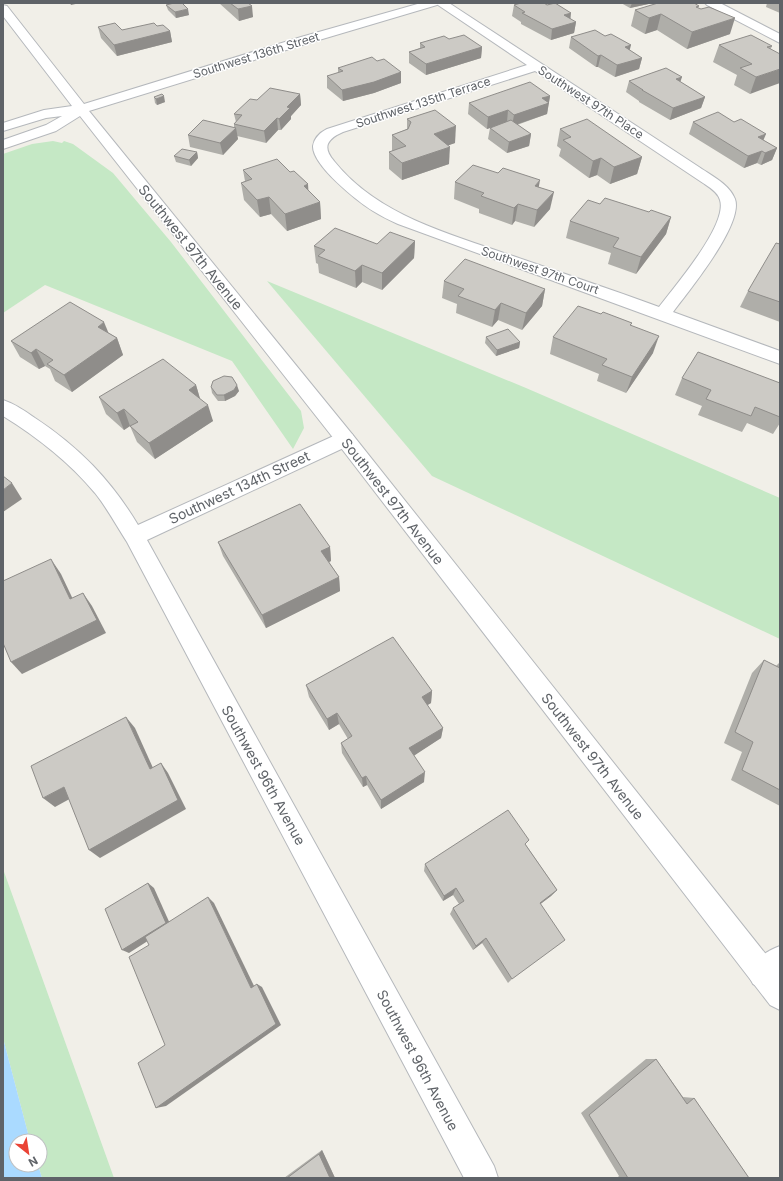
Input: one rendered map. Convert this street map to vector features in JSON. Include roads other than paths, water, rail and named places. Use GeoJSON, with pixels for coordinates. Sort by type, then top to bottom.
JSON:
{"type":"FeatureCollection","features":[{"type":"Feature","properties":{"kind":"street","name":"Southwest 136th Street"},"geometry":{"type":"LineString","coordinates":[[3,127],[44,114],[81,109],[327,33],[433,3]]}},
{"type":"Feature","properties":{"kind":"street","name":"Southwest 97th Place"},"geometry":{"type":"LineString","coordinates":[[441,3],[705,178],[722,192],[728,201],[729,211],[718,238],[663,313]]}},
{"type":"Feature","properties":{"kind":"street"},"geometry":{"type":"LineString","coordinates":[[711,3],[780,39]]}},
{"type":"Feature","properties":{"kind":"street","name":"Southwest 97th Avenue"},"geometry":{"type":"LineString","coordinates":[[3,8],[81,109],[774,976]]}},
{"type":"Feature","properties":{"kind":"street","name":"Southwest 135th Terrace"},"geometry":{"type":"LineString","coordinates":[[320,151],[320,145],[323,139],[330,133],[341,128],[537,66]]}},
{"type":"Feature","properties":{"kind":"street","name":"Southwest 136th Street"},"geometry":{"type":"LineString","coordinates":[[3,145],[51,128],[81,109]]}},
{"type":"Feature","properties":{"kind":"street","name":"Southwest 97th Court"},"geometry":{"type":"LineString","coordinates":[[320,151],[333,170],[366,199],[391,215],[464,244],[663,313],[780,358]]}},
{"type":"Feature","properties":{"kind":"street","name":"Southwest 96th Avenue"},"geometry":{"type":"LineString","coordinates":[[3,407],[67,451],[113,501],[134,536],[482,1178]]}},
{"type":"Feature","properties":{"kind":"street","name":"Southwest 134th Street"},"geometry":{"type":"LineString","coordinates":[[134,536],[345,439]]}},
{"type":"Feature","properties":{"kind":"water"},"geometry":{"type":"Polygon","coordinates":[[[3,1038],[28,1133],[8,1133],[8,1173],[40,1173],[42,1178],[3,1178],[3,1038]]]}}]}
